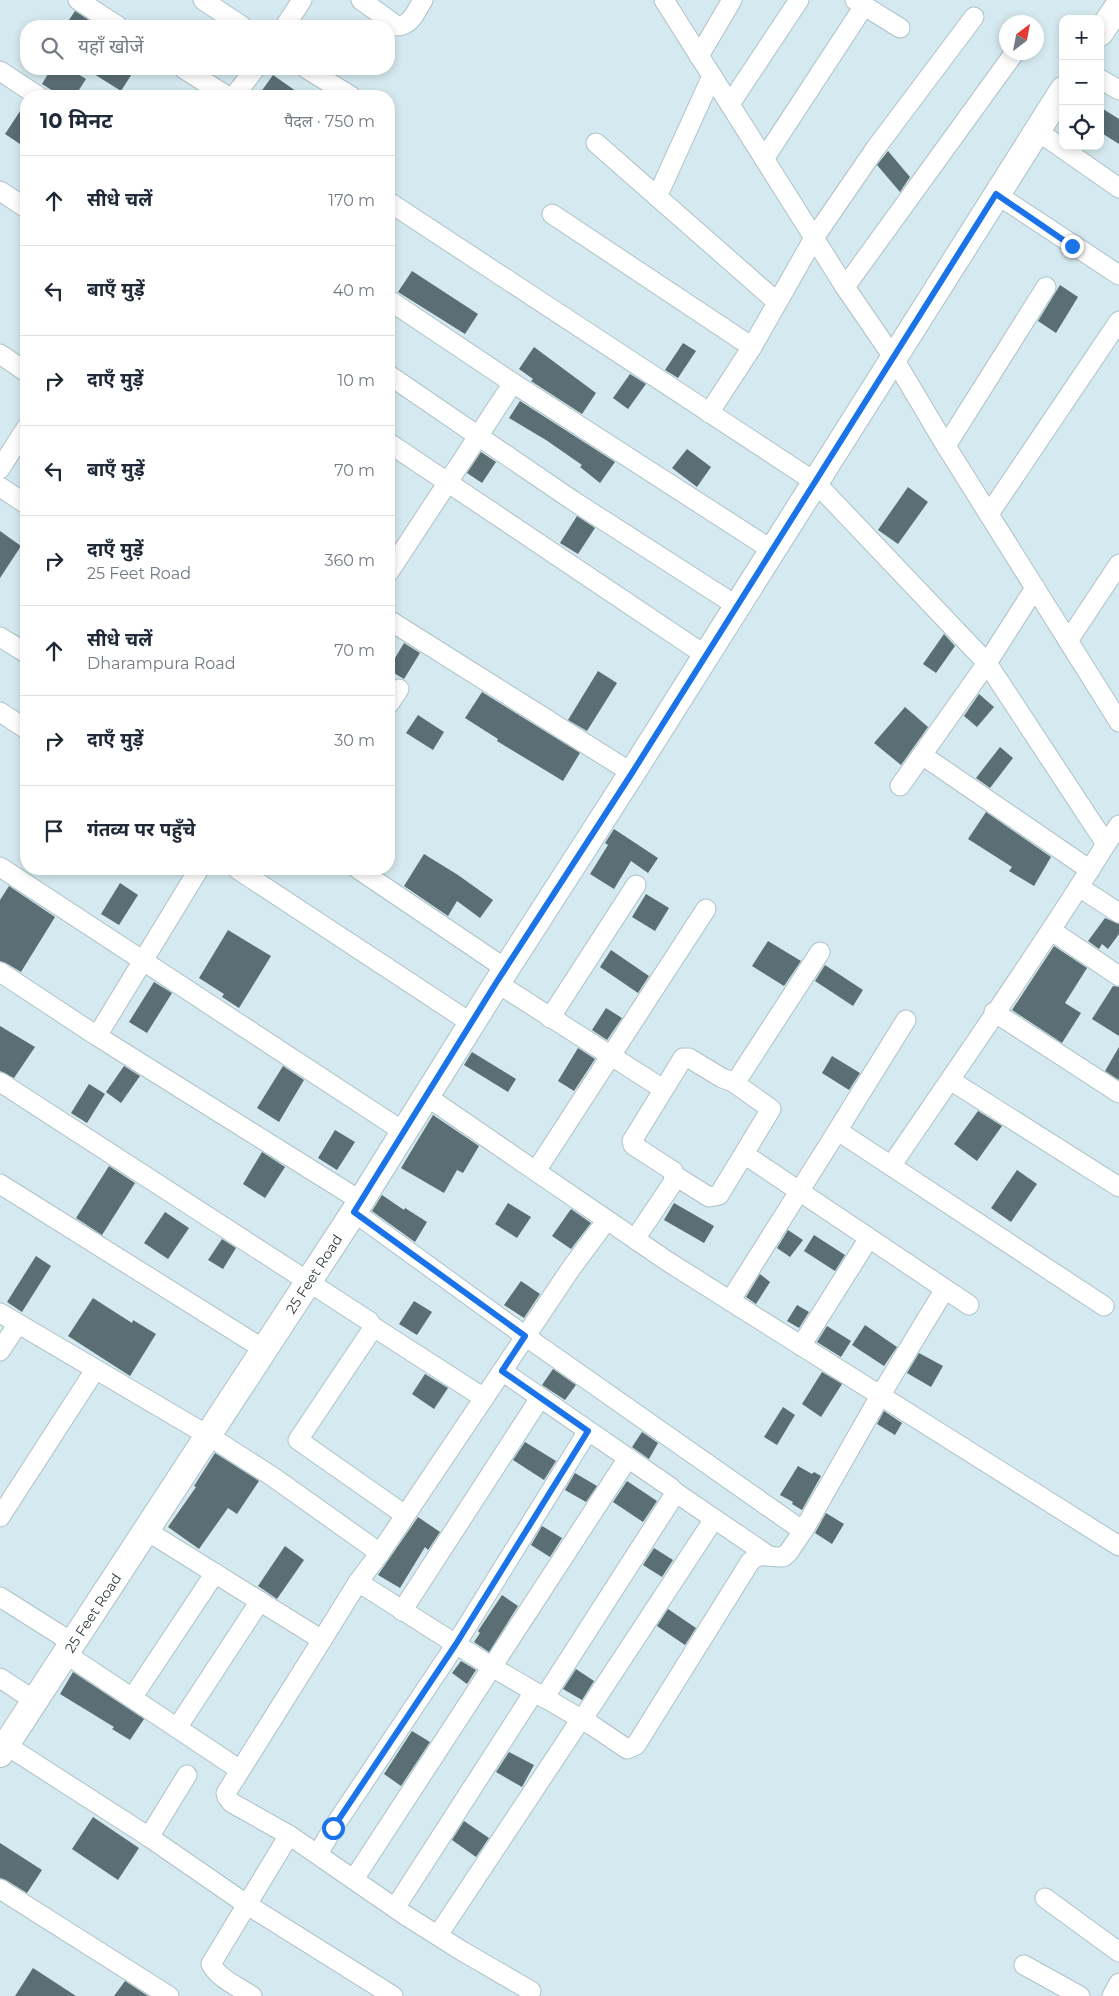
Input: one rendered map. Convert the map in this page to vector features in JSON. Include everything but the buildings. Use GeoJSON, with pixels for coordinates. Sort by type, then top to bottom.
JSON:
{"type":"FeatureCollection","features":[{"type":"Feature","properties":{"kind":"street"},"geometry":{"type":"LineString","coordinates":[[78,0],[109,20]]}},
{"type":"Feature","properties":{"kind":"street"},"geometry":{"type":"LineString","coordinates":[[203,0],[233,20]]}},
{"type":"Feature","properties":{"kind":"street"},"geometry":{"type":"LineString","coordinates":[[288,20],[302,0]]}},
{"type":"Feature","properties":{"kind":"street"},"geometry":{"type":"LineString","coordinates":[[361,0],[389,20]]}},
{"type":"Feature","properties":{"kind":"street"},"geometry":{"type":"LineString","coordinates":[[395,25],[403,26],[408,24],[423,0]]}},
{"type":"Feature","properties":{"kind":"street"},"geometry":{"type":"LineString","coordinates":[[664,0],[845,287],[893,357],[946,446],[1119,722]]}},
{"type":"Feature","properties":{"kind":"street"},"geometry":{"type":"LineString","coordinates":[[699,56],[732,0]]}},
{"type":"Feature","properties":{"kind":"street"},"geometry":{"type":"LineString","coordinates":[[730,104],[798,0]]}},
{"type":"Feature","properties":{"kind":"street"},"geometry":{"type":"LineString","coordinates":[[764,159],[860,3],[900,28]]}},
{"type":"Feature","properties":{"kind":"street"},"geometry":{"type":"LineString","coordinates":[[1104,27],[1119,5]]}},
{"type":"Feature","properties":{"kind":"street"},"geometry":{"type":"LineString","coordinates":[[708,412],[752,347],[814,238],[875,149],[974,17]]}},
{"type":"Feature","properties":{"kind":"street"},"geometry":{"type":"LineString","coordinates":[[845,287],[1009,60]]}},
{"type":"Feature","properties":{"kind":"street"},"geometry":{"type":"LineString","coordinates":[[0,71],[29,90]]}},
{"type":"Feature","properties":{"kind":"street"},"geometry":{"type":"LineString","coordinates":[[194,75],[217,90]]}},
{"type":"Feature","properties":{"kind":"street"},"geometry":{"type":"LineString","coordinates":[[238,90],[250,75]]}},
{"type":"Feature","properties":{"kind":"street"},"geometry":{"type":"LineString","coordinates":[[317,75],[342,90]]}},
{"type":"Feature","properties":{"kind":"street"},"geometry":{"type":"LineString","coordinates":[[657,197],[712,76]]}},
{"type":"Feature","properties":{"kind":"street"},"geometry":{"type":"LineString","coordinates":[[1104,81],[1119,90]]}},
{"type":"Feature","properties":{"kind":"street","name":"25 Feet Road"},"geometry":{"type":"LineString","coordinates":[[3,1750],[357,1207],[471,1023],[632,773],[1059,96]]}},
{"type":"Feature","properties":{"kind":"street"},"geometry":{"type":"LineString","coordinates":[[1036,130],[1119,188]]}},
{"type":"Feature","properties":{"kind":"street"},"geometry":{"type":"LineString","coordinates":[[596,143],[777,302]]}},
{"type":"Feature","properties":{"kind":"street"},"geometry":{"type":"LineString","coordinates":[[0,190],[20,204]]}},
{"type":"Feature","properties":{"kind":"street"},"geometry":{"type":"LineString","coordinates":[[996,194],[1119,275]]}},
{"type":"Feature","properties":{"kind":"street"},"geometry":{"type":"LineString","coordinates":[[395,206],[815,482],[988,663],[1106,844]]}},
{"type":"Feature","properties":{"kind":"street"},"geometry":{"type":"LineString","coordinates":[[552,214],[752,347]]}},
{"type":"Feature","properties":{"kind":"street"},"geometry":{"type":"LineString","coordinates":[[946,446],[1046,287]]}},
{"type":"Feature","properties":{"kind":"street"},"geometry":{"type":"LineString","coordinates":[[395,304],[513,383],[772,550]]}},
{"type":"Feature","properties":{"kind":"street"},"geometry":{"type":"LineString","coordinates":[[989,514],[1119,321]]}},
{"type":"Feature","properties":{"kind":"street"},"geometry":{"type":"LineString","coordinates":[[0,354],[20,368]]}},
{"type":"Feature","properties":{"kind":"street"},"geometry":{"type":"LineString","coordinates":[[395,379],[572,500],[737,606]]}},
{"type":"Feature","properties":{"kind":"street"},"geometry":{"type":"LineString","coordinates":[[395,563],[513,383]]}},
{"type":"Feature","properties":{"kind":"street"},"geometry":{"type":"LineString","coordinates":[[0,469],[20,437]]}},
{"type":"Feature","properties":{"kind":"street"},"geometry":{"type":"LineString","coordinates":[[395,447],[706,655]]}},
{"type":"Feature","properties":{"kind":"street"},"geometry":{"type":"LineString","coordinates":[[0,487],[20,500]]}},
{"type":"Feature","properties":{"kind":"street"},"geometry":{"type":"LineString","coordinates":[[1068,641],[1116,574]]}},
{"type":"Feature","properties":{"kind":"street"},"geometry":{"type":"LineString","coordinates":[[900,786],[988,663],[1035,588]]}},
{"type":"Feature","properties":{"kind":"street"},"geometry":{"type":"LineString","coordinates":[[395,624],[632,773]]}},
{"type":"Feature","properties":{"kind":"street"},"geometry":{"type":"LineString","coordinates":[[0,637],[20,650]]}},
{"type":"Feature","properties":{"kind":"street"},"geometry":{"type":"LineString","coordinates":[[0,712],[20,725]]}},
{"type":"Feature","properties":{"kind":"street"},"geometry":{"type":"LineString","coordinates":[[922,755],[1090,870]]}},
{"type":"Feature","properties":{"kind":"street"},"geometry":{"type":"LineString","coordinates":[[891,1166],[994,1012],[1052,931],[1119,825]]}},
{"type":"Feature","properties":{"kind":"street"},"geometry":{"type":"LineString","coordinates":[[0,867],[404,1132]]}},
{"type":"Feature","properties":{"kind":"street"},"geometry":{"type":"LineString","coordinates":[[97,1036],[195,875]]}},
{"type":"Feature","properties":{"kind":"street"},"geometry":{"type":"LineString","coordinates":[[246,875],[471,1023]]}},
{"type":"Feature","properties":{"kind":"street"},"geometry":{"type":"LineString","coordinates":[[366,875],[501,976],[550,1018],[664,1089]]}},
{"type":"Feature","properties":{"kind":"street"},"geometry":{"type":"LineString","coordinates":[[550,1018],[636,885]]}},
{"type":"Feature","properties":{"kind":"street"},"geometry":{"type":"LineString","coordinates":[[1079,887],[1119,913]]}},
{"type":"Feature","properties":{"kind":"street"},"geometry":{"type":"LineString","coordinates":[[536,1171],[706,909]]}},
{"type":"Feature","properties":{"kind":"street"},"geometry":{"type":"LineString","coordinates":[[1052,931],[1119,976]]}},
{"type":"Feature","properties":{"kind":"street"},"geometry":{"type":"LineString","coordinates":[[733,1082],[739,1077],[820,952]]}},
{"type":"Feature","properties":{"kind":"street"},"geometry":{"type":"LineString","coordinates":[[0,972],[357,1207],[525,1336],[803,1531]]}},
{"type":"Feature","properties":{"kind":"street"},"geometry":{"type":"LineString","coordinates":[[994,1012],[1119,1093]]}},
{"type":"Feature","properties":{"kind":"street"},"geometry":{"type":"LineString","coordinates":[[730,1301],[906,1020]]}},
{"type":"Feature","properties":{"kind":"street"},"geometry":{"type":"LineString","coordinates":[[635,1239],[674,1181],[674,1175],[673,1171],[633,1144],[632,1141],[683,1058],[686,1057],[722,1078],[733,1082],[771,1109],[719,1195],[710,1197],[674,1175]]}},
{"type":"Feature","properties":{"kind":"street"},"geometry":{"type":"LineString","coordinates":[[950,1080],[1119,1187]]}},
{"type":"Feature","properties":{"kind":"street"},"geometry":{"type":"LineString","coordinates":[[0,1082],[309,1281],[370,1321],[372,1326],[484,1398]]}},
{"type":"Feature","properties":{"kind":"street"},"geometry":{"type":"LineString","coordinates":[[426,1096],[635,1239],[730,1301],[1119,1546]]}},
{"type":"Feature","properties":{"kind":"street"},"geometry":{"type":"LineString","coordinates":[[838,1131],[1104,1306]]}},
{"type":"Feature","properties":{"kind":"street"},"geometry":{"type":"LineString","coordinates":[[744,1154],[969,1305]]}},
{"type":"Feature","properties":{"kind":"street"},"geometry":{"type":"LineString","coordinates":[[0,1184],[265,1350]]}},
{"type":"Feature","properties":{"kind":"street"},"geometry":{"type":"LineString","coordinates":[[532,1991],[438,1936],[318,1854],[232,1803],[227,1797],[226,1792],[358,1582],[380,1553],[572,1267],[607,1220]]}},
{"type":"Feature","properties":{"kind":"street"},"geometry":{"type":"LineString","coordinates":[[801,1346],[869,1238]]}},
{"type":"Feature","properties":{"kind":"street"},"geometry":{"type":"LineString","coordinates":[[358,1582],[492,1667],[627,1749],[636,1745],[750,1562],[755,1556],[784,1557],[788,1554],[945,1289]]}},
{"type":"Feature","properties":{"kind":"street"},"geometry":{"type":"LineString","coordinates":[[0,1313],[209,1436],[273,1477],[380,1553]]}},
{"type":"Feature","properties":{"kind":"street"},"geometry":{"type":"LineString","coordinates":[[0,1351],[18,1324]]}},
{"type":"Feature","properties":{"kind":"street"},"geometry":{"type":"LineString","coordinates":[[372,1326],[371,1331],[298,1440],[405,1515]]}},
{"type":"Feature","properties":{"kind":"street"},"geometry":{"type":"LineString","coordinates":[[0,1517],[95,1370]]}},
{"type":"Feature","properties":{"kind":"street"},"geometry":{"type":"LineString","coordinates":[[502,1371],[769,1556]]}},
{"type":"Feature","properties":{"kind":"street"},"geometry":{"type":"LineString","coordinates":[[402,1610],[540,1398]]}},
{"type":"Feature","properties":{"kind":"street"},"geometry":{"type":"LineString","coordinates":[[318,1854],[333,1828],[456,1644],[588,1431]]}},
{"type":"Feature","properties":{"kind":"street"},"geometry":{"type":"LineString","coordinates":[[354,1879],[628,1458]]}},
{"type":"Feature","properties":{"kind":"street"},"geometry":{"type":"LineString","coordinates":[[395,1908],[675,1492]]}},
{"type":"Feature","properties":{"kind":"street"},"geometry":{"type":"LineString","coordinates":[[438,1936],[714,1519]]}},
{"type":"Feature","properties":{"kind":"street"},"geometry":{"type":"LineString","coordinates":[[147,1530],[322,1640]]}},
{"type":"Feature","properties":{"kind":"street"},"geometry":{"type":"LineString","coordinates":[[132,1698],[215,1573]]}},
{"type":"Feature","properties":{"kind":"street"},"geometry":{"type":"LineString","coordinates":[[0,1597],[132,1698],[240,1770]]}},
{"type":"Feature","properties":{"kind":"street"},"geometry":{"type":"LineString","coordinates":[[177,1728],[260,1601]]}},
{"type":"Feature","properties":{"kind":"street"},"geometry":{"type":"LineString","coordinates":[[0,1678],[35,1701]]}},
{"type":"Feature","properties":{"kind":"street"},"geometry":{"type":"LineString","coordinates":[[3,1750],[149,1837],[246,1904],[393,1996]]}},
{"type":"Feature","properties":{"kind":"street"},"geometry":{"type":"LineString","coordinates":[[149,1837],[187,1774]]}},
{"type":"Feature","properties":{"kind":"street"},"geometry":{"type":"LineString","coordinates":[[252,1996],[221,1975],[211,1964],[288,1835]]}},
{"type":"Feature","properties":{"kind":"street"},"geometry":{"type":"LineString","coordinates":[[0,1889],[169,1996]]}},
{"type":"Feature","properties":{"kind":"street"},"geometry":{"type":"LineString","coordinates":[[1045,1898],[1119,1952]]}},
{"type":"Feature","properties":{"kind":"street"},"geometry":{"type":"LineString","coordinates":[[1024,1964],[1080,1996]]}},
{"type":"Feature","properties":{"kind":"street"},"geometry":{"type":"LineString","coordinates":[[1112,1996],[1119,1983]]}},
{"type":"Feature","properties":{"kind":"route"},"geometry":{"type":"LineString","coordinates":[[333,1828],[456,1644],[588,1431],[502,1371],[525,1336],[354,1212],[496,983],[632,773],[996,194],[1072,246]]}}]}
